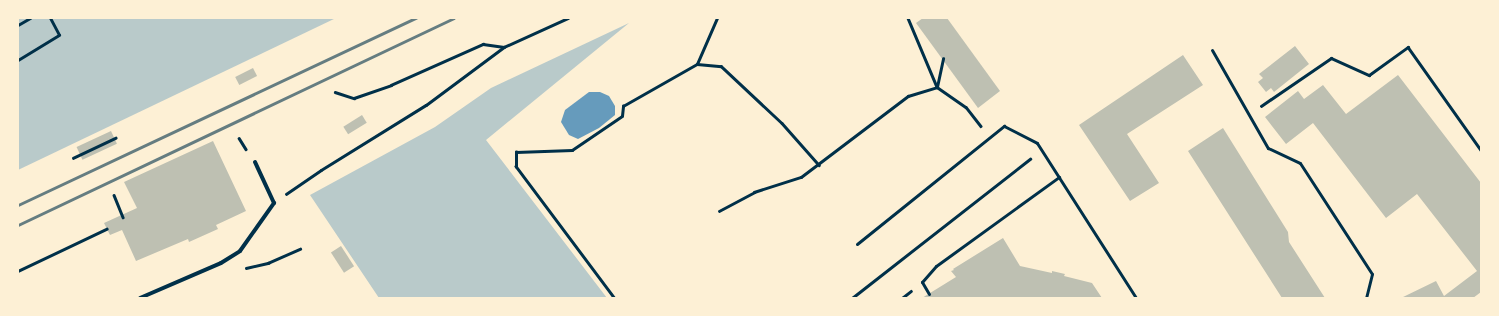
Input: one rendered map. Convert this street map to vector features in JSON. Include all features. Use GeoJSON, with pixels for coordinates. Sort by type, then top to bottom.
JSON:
{"type":"FeatureCollection","features":[{"type":"Feature","properties":{"kind":"street"},"geometry":{"type":"LineString","coordinates":[[140,298],[221,263],[240,251],[274,203],[255,162]]}},
{"type":"Feature","properties":{"kind":"lane"},"geometry":{"type":"LineString","coordinates":[[1212,50],[1268,148],[1300,163],[1372,274],[1366,298]]}},
{"type":"Feature","properties":{"kind":"lane"},"geometry":{"type":"LineString","coordinates":[[857,244],[1004,126],[1037,143],[1136,298]]}},
{"type":"Feature","properties":{"kind":"lane"},"geometry":{"type":"LineString","coordinates":[[929,294],[922,282],[936,266],[1059,177]]}},
{"type":"Feature","properties":{"kind":"path"},"geometry":{"type":"LineString","coordinates":[[18,25],[30,18]]}},
{"type":"Feature","properties":{"kind":"path"},"geometry":{"type":"LineString","coordinates":[[18,60],[59,35],[50,18]]}},
{"type":"Feature","properties":{"kind":"path"},"geometry":{"type":"LineString","coordinates":[[274,203],[321,170],[426,105],[504,47],[568,18]]}},
{"type":"Feature","properties":{"kind":"path"},"geometry":{"type":"LineString","coordinates":[[698,64],[717,18]]}},
{"type":"Feature","properties":{"kind":"path"},"geometry":{"type":"LineString","coordinates":[[908,18],[937,87],[966,106],[989,137]]}},
{"type":"Feature","properties":{"kind":"path"},"geometry":{"type":"LineString","coordinates":[[335,92],[354,98],[391,85],[483,44],[504,47]]}},
{"type":"Feature","properties":{"kind":"path"},"geometry":{"type":"LineString","coordinates":[[1249,115],[1331,58],[1369,75],[1408,47],[1481,150]]}},
{"type":"Feature","properties":{"kind":"path"},"geometry":{"type":"LineString","coordinates":[[937,87],[943,60]]}},
{"type":"Feature","properties":{"kind":"path"},"geometry":{"type":"LineString","coordinates":[[614,298],[516,167],[516,152],[572,150],[622,116],[623,106],[698,64],[721,66],[782,123],[819,165]]}},
{"type":"Feature","properties":{"kind":"path"},"geometry":{"type":"LineString","coordinates":[[720,212],[754,192],[802,178],[908,96],[937,87]]}},
{"type":"Feature","properties":{"kind":"path"},"geometry":{"type":"LineString","coordinates":[[73,158],[115,138]]}},
{"type":"Feature","properties":{"kind":"path"},"geometry":{"type":"LineString","coordinates":[[852,298],[1042,150]]}},
{"type":"Feature","properties":{"kind":"path"},"geometry":{"type":"LineString","coordinates":[[114,196],[124,217]]}},
{"type":"Feature","properties":{"kind":"path"},"geometry":{"type":"LineString","coordinates":[[18,271],[106,229]]}},
{"type":"Feature","properties":{"kind":"path"},"geometry":{"type":"LineString","coordinates":[[221,263],[228,271],[268,263],[300,249]]}},
{"type":"Feature","properties":{"kind":"shaded area"},"geometry":{"type":"Polygon","coordinates":[[[18,18],[336,18],[18,170],[18,18]]]}},
{"type":"Feature","properties":{"kind":"shaded area"},"geometry":{"type":"Polygon","coordinates":[[[629,23],[486,140],[607,298],[379,298],[310,195],[435,127],[491,88],[629,23]]]}},
{"type":"Feature","properties":{"kind":"water"},"geometry":{"type":"Polygon","coordinates":[[[589,92],[600,92],[609,96],[615,106],[615,115],[599,128],[578,139],[569,135],[561,122],[565,110],[589,92]]]}},
{"type":"Feature","properties":{"kind":"building"},"geometry":{"type":"Polygon","coordinates":[[[923,18],[947,18],[1000,91],[978,108],[916,23],[923,18]]]}},
{"type":"Feature","properties":{"kind":"building"},"geometry":{"type":"Polygon","coordinates":[[[1295,46],[1309,64],[1274,92],[1271,88],[1266,92],[1258,82],[1263,78],[1259,74],[1295,46]]]}},
{"type":"Feature","properties":{"kind":"building"},"geometry":{"type":"Polygon","coordinates":[[[1183,55],[1203,85],[1127,134],[1159,183],[1130,201],[1079,125],[1183,55]]]}},
{"type":"Feature","properties":{"kind":"building"},"geometry":{"type":"Polygon","coordinates":[[[253,68],[257,76],[239,85],[235,77],[253,68]]]}},
{"type":"Feature","properties":{"kind":"building"},"geometry":{"type":"Polygon","coordinates":[[[1398,75],[1481,183],[1481,292],[1473,298],[1401,298],[1436,281],[1444,296],[1477,271],[1417,194],[1386,218],[1313,123],[1286,144],[1265,117],[1298,91],[1304,99],[1323,85],[1346,114],[1398,75]]]}},
{"type":"Feature","properties":{"kind":"building"},"geometry":{"type":"Polygon","coordinates":[[[362,115],[367,123],[348,134],[343,127],[362,115]]]}},
{"type":"Feature","properties":{"kind":"building"},"geometry":{"type":"Polygon","coordinates":[[[1223,128],[1288,232],[1289,242],[1325,298],[1282,298],[1188,151],[1223,128]]]}},
{"type":"Feature","properties":{"kind":"building"},"geometry":{"type":"Polygon","coordinates":[[[111,131],[117,144],[82,160],[77,147],[111,131]]]}},
{"type":"Feature","properties":{"kind":"building"},"geometry":{"type":"Polygon","coordinates":[[[213,141],[246,211],[216,225],[218,229],[189,242],[188,239],[136,261],[122,230],[110,235],[104,223],[137,208],[124,182],[213,141]]]}},
{"type":"Feature","properties":{"kind":"building"},"geometry":{"type":"Polygon","coordinates":[[[1003,238],[1020,266],[1052,273],[1052,271],[1065,274],[1064,276],[1092,283],[1102,298],[922,298],[956,277],[951,271],[954,270],[953,269],[1003,238]]]}},
{"type":"Feature","properties":{"kind":"building"},"geometry":{"type":"Polygon","coordinates":[[[341,246],[354,266],[344,273],[331,253],[341,246]]]}},
{"type":"Feature","properties":{"kind":"railway"},"geometry":{"type":"LineString","coordinates":[[18,205],[416,18]]}},
{"type":"Feature","properties":{"kind":"railway"},"geometry":{"type":"LineString","coordinates":[[18,225],[453,18]]}}]}
